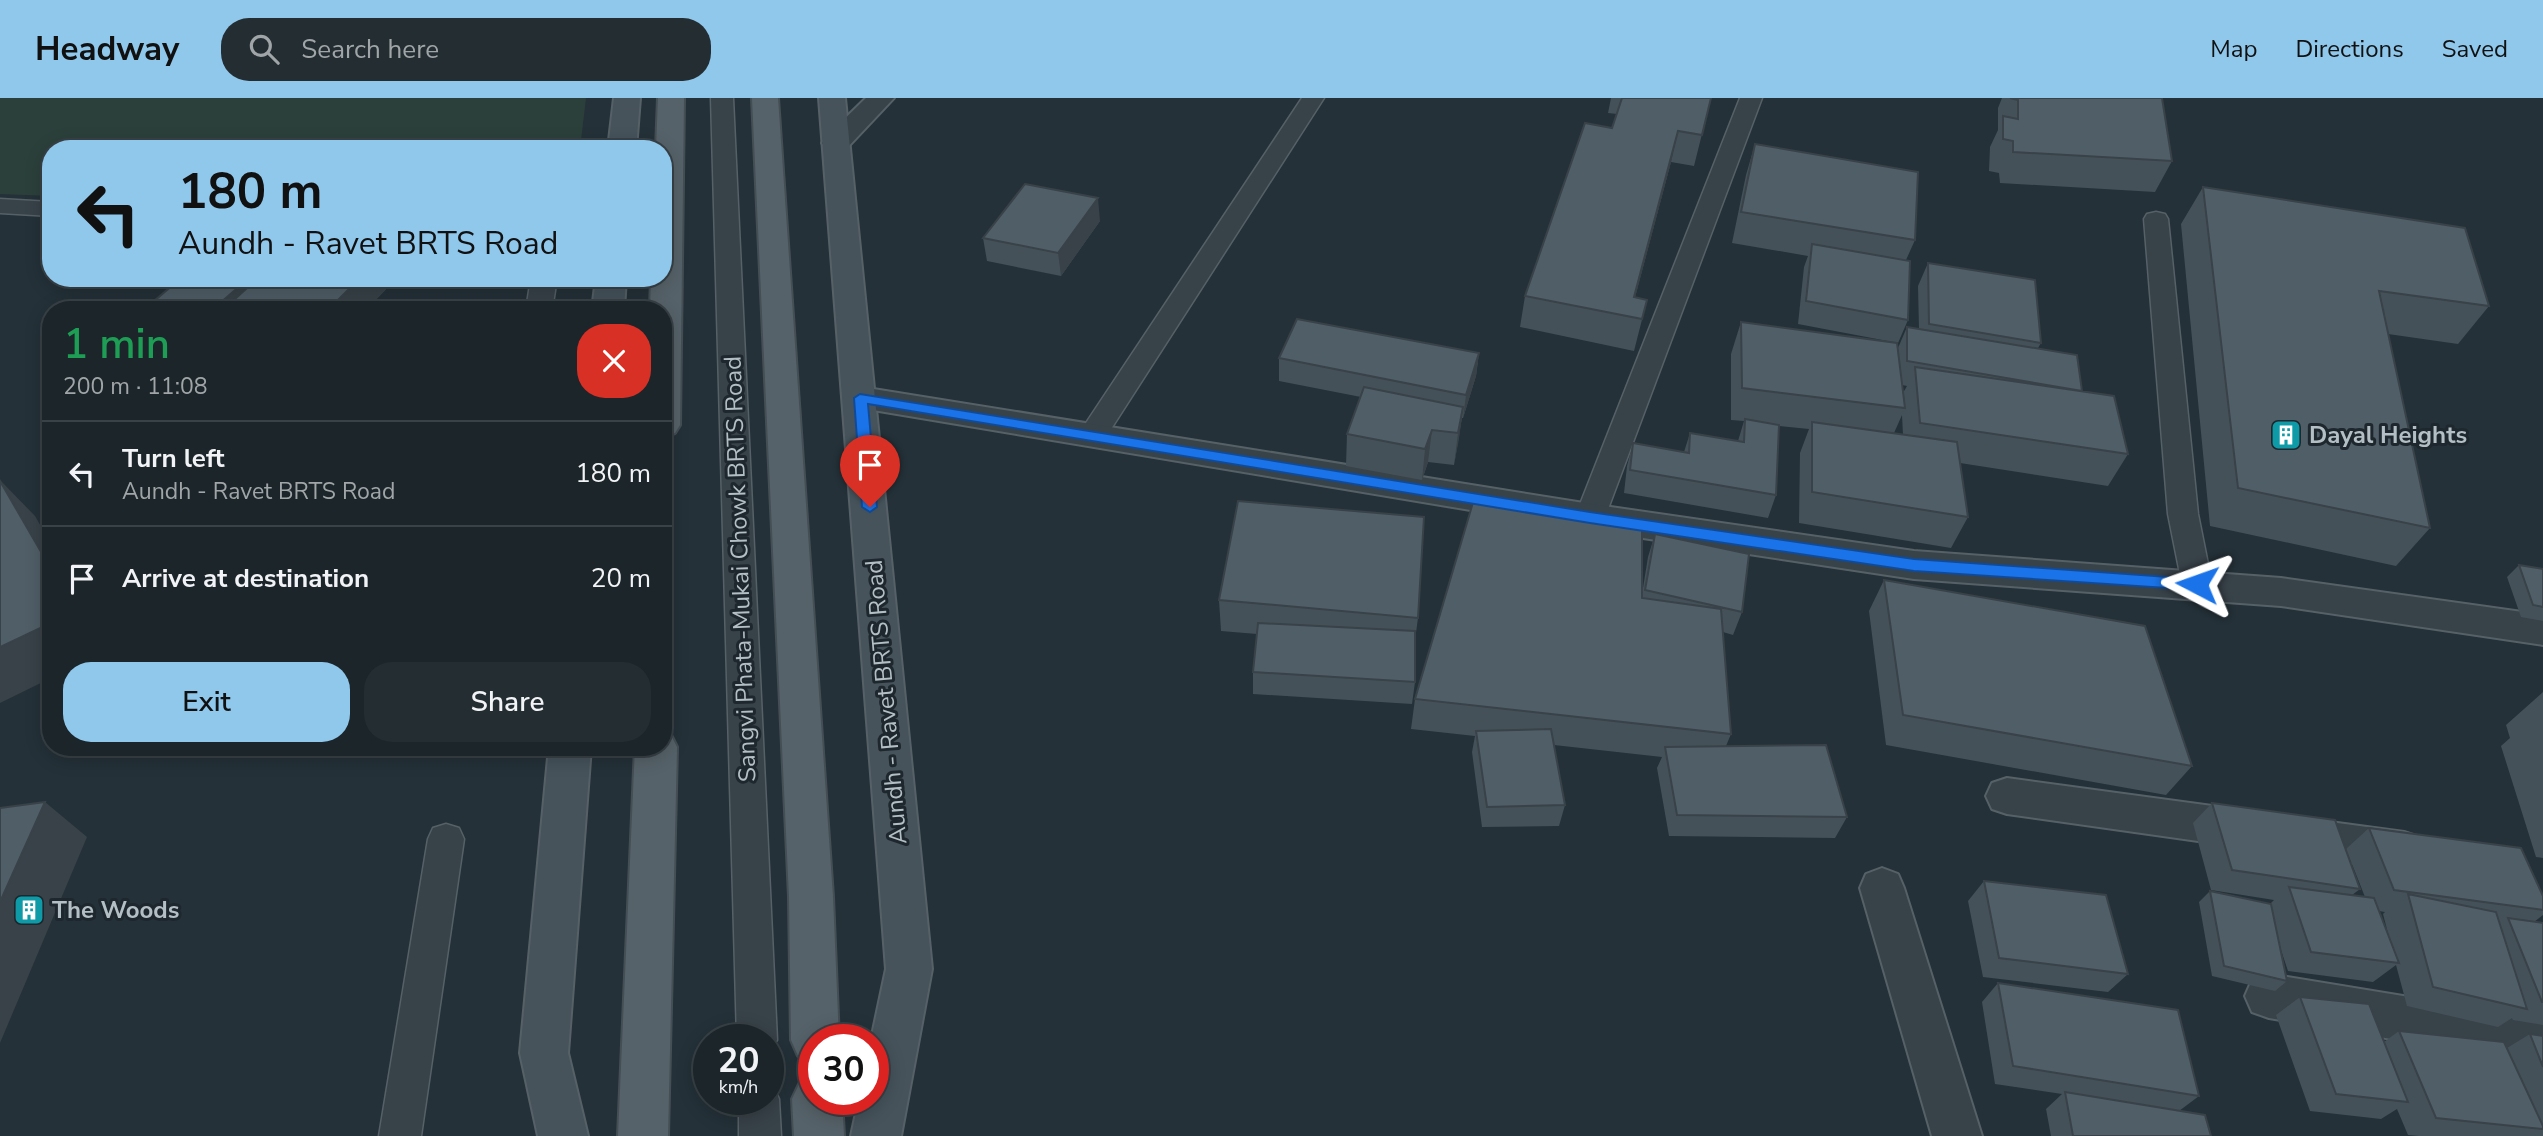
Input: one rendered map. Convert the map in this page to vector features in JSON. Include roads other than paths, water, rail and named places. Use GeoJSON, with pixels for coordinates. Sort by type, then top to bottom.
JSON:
{"type":"FeatureCollection","features":[{"type":"Feature","properties":{"kind":"main road"},"geometry":{"type":"LineString","coordinates":[[670,140],[671,98]]}},
{"type":"Feature","properties":{"kind":"main road"},"geometry":{"type":"LineString","coordinates":[[765,98],[811,897],[815,1024]]}},
{"type":"Feature","properties":{"kind":"main road"},"geometry":{"type":"LineString","coordinates":[[643,1136],[656,756]]}},
{"type":"Feature","properties":{"kind":"main road"},"geometry":{"type":"LineString","coordinates":[[818,1115],[819,1136]]}},
{"type":"Feature","properties":{"kind":"street"},"geometry":{"type":"LineString","coordinates":[[623,140],[627,98]]}},
{"type":"Feature","properties":{"kind":"street","name":"Aundh - Ravet BRTS Road"},"geometry":{"type":"LineString","coordinates":[[832,98],[909,969],[876,1136]]}},
{"type":"Feature","properties":{"kind":"street"},"geometry":{"type":"LineString","coordinates":[[836,144],[881,98]]}},
{"type":"Feature","properties":{"kind":"street"},"geometry":{"type":"LineString","coordinates":[[860,398],[1590,517],[1914,565],[2281,592],[2543,630]]}},
{"type":"Feature","properties":{"kind":"street"},"geometry":{"type":"LineString","coordinates":[[563,1136],[544,1053],[569,756]]}},
{"type":"Feature","properties":{"kind":"street"},"geometry":{"type":"LineString","coordinates":[[2007,796],[2442,856]]}},
{"type":"Feature","properties":{"kind":"street"},"geometry":{"type":"LineString","coordinates":[[1882,888],[1957,1136]]}},
{"type":"Feature","properties":{"kind":"street"},"geometry":{"type":"LineString","coordinates":[[2269,996],[2543,1042]]}},
{"type":"Feature","properties":{"kind":"lane","name":"Sangvi Phata-Mukai Chowk BRTS Road"},"geometry":{"type":"LineString","coordinates":[[722,98],[756,1024]]}},
{"type":"Feature","properties":{"kind":"lane"},"geometry":{"type":"LineString","coordinates":[[1092,436],[1313,98]]}},
{"type":"Feature","properties":{"kind":"lane"},"geometry":{"type":"LineString","coordinates":[[1590,517],[1751,98]]}},
{"type":"Feature","properties":{"kind":"lane"},"geometry":{"type":"LineString","coordinates":[[0,206],[42,208]]}},
{"type":"Feature","properties":{"kind":"lane"},"geometry":{"type":"LineString","coordinates":[[2156,219],[2183,514],[2197,584]]}},
{"type":"Feature","properties":{"kind":"lane"},"geometry":{"type":"LineString","coordinates":[[400,1136],[446,839]]}},
{"type":"Feature","properties":{"kind":"lane"},"geometry":{"type":"LineString","coordinates":[[759,1115],[760,1136]]}},
{"type":"Feature","properties":{"kind":"place","name":"Dayal Heights"},"geometry":{"type":"Point","coordinates":[2286,435]}},
{"type":"Feature","properties":{"kind":"place","name":"The Woods"},"geometry":{"type":"Point","coordinates":[29,910]}}]}
